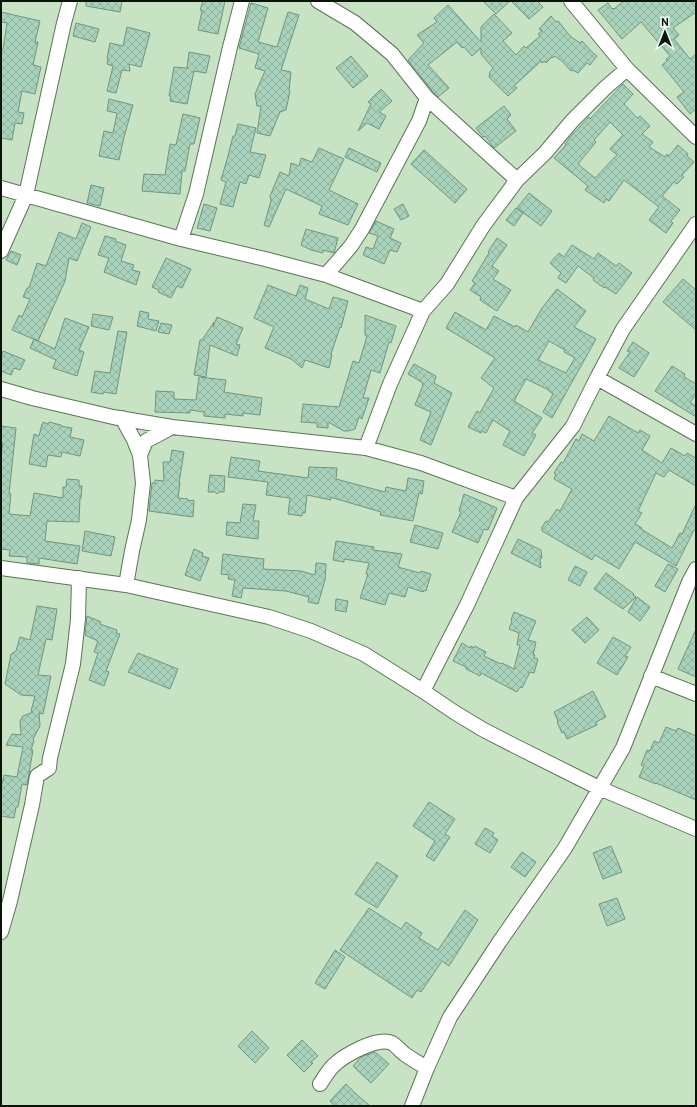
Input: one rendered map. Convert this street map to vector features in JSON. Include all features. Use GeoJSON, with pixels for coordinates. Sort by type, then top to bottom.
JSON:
{"type":"FeatureCollection","features":[{"type":"Feature","properties":{"kind":"street"},"geometry":{"type":"LineString","coordinates":[[1,251],[26,195],[70,1]]}},
{"type":"Feature","properties":{"kind":"street"},"geometry":{"type":"LineString","coordinates":[[181,239],[196,194],[242,1]]}},
{"type":"Feature","properties":{"kind":"street"},"geometry":{"type":"LineString","coordinates":[[318,1],[337,5],[355,23],[392,54],[427,98],[517,180]]}},
{"type":"Feature","properties":{"kind":"street"},"geometry":{"type":"LineString","coordinates":[[572,1],[627,69],[696,137]]}},
{"type":"Feature","properties":{"kind":"street"},"geometry":{"type":"LineString","coordinates":[[366,448],[390,384],[423,311],[447,284],[483,226],[517,180],[545,153],[572,121],[605,88],[627,69]]}},
{"type":"Feature","properties":{"kind":"street"},"geometry":{"type":"LineString","coordinates":[[326,275],[351,246],[362,229],[419,121],[427,98]]}},
{"type":"Feature","properties":{"kind":"street"},"geometry":{"type":"LineString","coordinates":[[1,188],[181,239],[326,275],[423,311]]}},
{"type":"Feature","properties":{"kind":"street"},"geometry":{"type":"LineString","coordinates":[[423,691],[468,605],[516,498],[573,426],[596,378],[623,329],[696,224]]}},
{"type":"Feature","properties":{"kind":"street"},"geometry":{"type":"LineString","coordinates":[[596,378],[696,434]]}},
{"type":"Feature","properties":{"kind":"street"},"geometry":{"type":"LineString","coordinates":[[1,389],[32,398],[122,418],[172,427],[366,448],[420,463],[516,498]]}},
{"type":"Feature","properties":{"kind":"street"},"geometry":{"type":"LineString","coordinates":[[122,418],[140,455],[143,483],[139,520],[126,585]]}},
{"type":"Feature","properties":{"kind":"street"},"geometry":{"type":"LineString","coordinates":[[140,455],[146,441],[172,427]]}},
{"type":"Feature","properties":{"kind":"street"},"geometry":{"type":"LineString","coordinates":[[1,568],[126,585],[269,617],[311,631],[364,654],[482,729],[599,788],[696,829]]}},
{"type":"Feature","properties":{"kind":"street"},"geometry":{"type":"LineString","coordinates":[[412,1106],[450,1017],[500,941],[565,848],[623,748],[689,582],[696,569]]}},
{"type":"Feature","properties":{"kind":"street"},"geometry":{"type":"LineString","coordinates":[[1,932],[10,901],[37,776],[49,768],[50,758],[73,664],[78,619],[79,578]]}},
{"type":"Feature","properties":{"kind":"street"},"geometry":{"type":"LineString","coordinates":[[651,676],[696,694]]}},
{"type":"Feature","properties":{"kind":"street"},"geometry":{"type":"LineString","coordinates":[[320,1084],[330,1069],[343,1058],[367,1045],[378,1043],[388,1042],[393,1044],[407,1056],[427,1068]]}},
{"type":"Feature","properties":{"kind":"building"},"geometry":{"type":"Polygon","coordinates":[[[86,1],[122,1],[120,12],[86,6],[86,1]]]}},
{"type":"Feature","properties":{"kind":"building"},"geometry":{"type":"Polygon","coordinates":[[[203,1],[225,1],[218,34],[198,30],[202,11],[200,10],[203,1]]]}},
{"type":"Feature","properties":{"kind":"building"},"geometry":{"type":"Polygon","coordinates":[[[483,1],[510,1],[496,14],[483,1]]]}},
{"type":"Feature","properties":{"kind":"building"},"geometry":{"type":"Polygon","coordinates":[[[511,1],[537,1],[543,7],[529,19],[511,1]]]}},
{"type":"Feature","properties":{"kind":"building"},"geometry":{"type":"Polygon","coordinates":[[[624,1],[696,1],[696,12],[673,28],[679,35],[674,39],[690,59],[696,54],[696,109],[690,114],[677,97],[684,92],[662,65],[670,56],[641,22],[622,39],[598,10],[608,3],[612,9],[614,9],[624,1]]]}},
{"type":"Feature","properties":{"kind":"building"},"geometry":{"type":"Polygon","coordinates":[[[251,3],[268,8],[258,42],[277,47],[288,12],[299,15],[281,70],[291,72],[290,91],[286,110],[280,112],[270,136],[257,133],[261,106],[257,106],[255,94],[265,71],[255,68],[259,54],[239,48],[251,3]]]}},
{"type":"Feature","properties":{"kind":"building"},"geometry":{"type":"Polygon","coordinates":[[[448,5],[481,42],[481,27],[494,14],[512,33],[503,41],[516,55],[524,46],[526,48],[540,36],[538,34],[542,31],[539,29],[551,16],[556,22],[558,21],[571,37],[580,43],[582,41],[597,56],[590,65],[587,63],[578,73],[573,70],[571,71],[555,56],[546,63],[545,61],[542,63],[541,61],[514,86],[517,88],[508,96],[489,77],[493,68],[481,54],[481,48],[472,56],[457,42],[428,65],[449,88],[438,97],[408,60],[424,43],[417,35],[437,22],[434,18],[448,5]]]}},
{"type":"Feature","properties":{"kind":"building"},"geometry":{"type":"Polygon","coordinates":[[[1,12],[40,21],[35,42],[38,42],[33,65],[41,67],[35,94],[22,91],[18,112],[24,113],[22,124],[15,123],[12,140],[1,138],[1,49],[3,49],[7,23],[1,22],[1,12]]]}},
{"type":"Feature","properties":{"kind":"building"},"geometry":{"type":"Polygon","coordinates":[[[76,23],[99,29],[95,42],[73,36],[76,23]]]}},
{"type":"Feature","properties":{"kind":"building"},"geometry":{"type":"Polygon","coordinates":[[[127,27],[150,33],[141,67],[129,64],[130,71],[122,70],[116,93],[107,91],[113,66],[107,64],[110,43],[123,46],[127,27]]]}},
{"type":"Feature","properties":{"kind":"building"},"geometry":{"type":"Polygon","coordinates":[[[189,52],[210,56],[206,73],[194,71],[187,104],[170,101],[171,96],[169,96],[174,67],[187,68],[189,52]]]}},
{"type":"Feature","properties":{"kind":"building"},"geometry":{"type":"Polygon","coordinates":[[[351,56],[368,76],[353,88],[336,68],[351,56]]]}},
{"type":"Feature","properties":{"kind":"building"},"geometry":{"type":"Polygon","coordinates":[[[623,84],[633,94],[624,104],[637,118],[640,116],[650,126],[642,134],[653,142],[649,147],[665,157],[667,154],[669,156],[678,145],[694,162],[682,175],[684,177],[677,184],[674,182],[662,196],[680,210],[671,221],[673,223],[666,233],[649,220],[659,207],[624,180],[609,201],[606,199],[604,203],[585,190],[588,186],[554,158],[566,145],[565,144],[572,135],[589,117],[590,119],[623,84]],[[610,122],[594,140],[596,142],[578,164],[595,178],[617,155],[610,149],[623,135],[610,122]]]}},
{"type":"Feature","properties":{"kind":"building"},"geometry":{"type":"Polygon","coordinates":[[[381,89],[392,101],[379,112],[386,116],[379,129],[367,123],[358,131],[371,104],[368,102],[381,89]]]}},
{"type":"Feature","properties":{"kind":"building"},"geometry":{"type":"Polygon","coordinates":[[[109,99],[133,105],[119,160],[99,156],[104,131],[113,133],[117,113],[107,111],[109,99]]]}},
{"type":"Feature","properties":{"kind":"building"},"geometry":{"type":"Polygon","coordinates":[[[504,106],[511,115],[507,119],[516,131],[494,148],[485,136],[483,137],[476,128],[504,106]]]}},
{"type":"Feature","properties":{"kind":"building"},"geometry":{"type":"Polygon","coordinates":[[[183,114],[200,118],[194,144],[190,144],[185,171],[182,171],[180,194],[142,191],[144,174],[165,175],[170,144],[176,145],[183,114]]]}},
{"type":"Feature","properties":{"kind":"building"},"geometry":{"type":"Polygon","coordinates":[[[238,124],[256,128],[250,152],[266,155],[259,178],[249,175],[246,184],[240,182],[233,207],[220,204],[226,182],[221,180],[233,136],[235,136],[238,124]]]}},
{"type":"Feature","properties":{"kind":"building"},"geometry":{"type":"Polygon","coordinates":[[[319,148],[344,159],[329,190],[358,204],[348,225],[319,214],[322,206],[286,189],[269,227],[264,225],[271,201],[270,196],[280,172],[289,176],[291,163],[299,166],[301,158],[312,162],[319,148]]]}},
{"type":"Feature","properties":{"kind":"building"},"geometry":{"type":"Polygon","coordinates":[[[349,148],[381,163],[377,172],[345,157],[349,148]]]}},
{"type":"Feature","properties":{"kind":"building"},"geometry":{"type":"Polygon","coordinates":[[[424,150],[467,189],[455,203],[411,164],[424,150]]]}},
{"type":"Feature","properties":{"kind":"building"},"geometry":{"type":"Polygon","coordinates":[[[91,185],[104,188],[100,206],[87,203],[91,185]]]}},
{"type":"Feature","properties":{"kind":"building"},"geometry":{"type":"Polygon","coordinates":[[[529,193],[552,211],[541,226],[517,208],[529,193]]]}},
{"type":"Feature","properties":{"kind":"building"},"geometry":{"type":"Polygon","coordinates":[[[204,204],[217,208],[210,231],[197,228],[204,204]]]}},
{"type":"Feature","properties":{"kind":"building"},"geometry":{"type":"Polygon","coordinates":[[[403,204],[409,216],[401,220],[394,209],[403,204]]]}},
{"type":"Feature","properties":{"kind":"building"},"geometry":{"type":"Polygon","coordinates":[[[516,208],[523,213],[514,226],[506,220],[516,208]]]}},
{"type":"Feature","properties":{"kind":"building"},"geometry":{"type":"Polygon","coordinates":[[[376,221],[394,229],[390,238],[401,243],[397,252],[390,250],[384,264],[363,255],[366,247],[373,249],[378,236],[369,233],[376,221]]]}},
{"type":"Feature","properties":{"kind":"building"},"geometry":{"type":"Polygon","coordinates":[[[82,223],[91,227],[77,261],[69,258],[65,281],[38,341],[12,330],[19,315],[22,317],[30,299],[23,297],[27,288],[29,288],[37,263],[46,266],[59,232],[76,239],[82,223]]]}},
{"type":"Feature","properties":{"kind":"building"},"geometry":{"type":"Polygon","coordinates":[[[306,229],[338,238],[334,253],[323,250],[323,253],[311,250],[301,245],[306,229]]]}},
{"type":"Feature","properties":{"kind":"building"},"geometry":{"type":"Polygon","coordinates":[[[105,236],[116,239],[115,241],[126,245],[121,261],[134,265],[132,270],[140,272],[136,285],[104,272],[109,258],[98,255],[105,236]]]}},
{"type":"Feature","properties":{"kind":"building"},"geometry":{"type":"Polygon","coordinates":[[[497,238],[507,245],[492,266],[499,271],[493,279],[511,290],[497,311],[480,300],[481,297],[470,290],[475,283],[472,281],[497,238]]]}},
{"type":"Feature","properties":{"kind":"building"},"geometry":{"type":"Polygon","coordinates":[[[572,245],[594,259],[598,253],[616,266],[619,263],[632,273],[616,294],[593,280],[594,278],[578,266],[566,283],[558,278],[561,273],[550,263],[559,253],[564,257],[572,245]]]}},
{"type":"Feature","properties":{"kind":"building"},"geometry":{"type":"Polygon","coordinates":[[[11,251],[21,255],[17,265],[6,260],[11,251]]]}},
{"type":"Feature","properties":{"kind":"building"},"geometry":{"type":"Polygon","coordinates":[[[166,258],[191,269],[182,288],[177,286],[171,298],[158,292],[159,290],[152,287],[166,258]]]}},
{"type":"Feature","properties":{"kind":"building"},"geometry":{"type":"Polygon","coordinates":[[[683,279],[696,290],[696,330],[663,302],[683,279]]]}},
{"type":"Feature","properties":{"kind":"building"},"geometry":{"type":"Polygon","coordinates":[[[268,285],[296,296],[300,285],[308,288],[305,299],[329,309],[333,297],[348,301],[341,328],[340,327],[331,354],[329,368],[305,360],[302,368],[291,359],[265,348],[274,327],[254,318],[268,285]]]}},
{"type":"Feature","properties":{"kind":"building"},"geometry":{"type":"Polygon","coordinates":[[[557,289],[586,311],[574,327],[596,339],[552,418],[543,412],[553,394],[549,390],[526,379],[514,401],[542,418],[532,433],[536,435],[524,456],[503,445],[510,431],[493,420],[486,433],[482,431],[481,433],[468,427],[477,411],[480,413],[494,388],[481,378],[495,358],[446,328],[455,312],[486,330],[494,316],[515,327],[516,325],[528,332],[542,308],[557,289]],[[549,341],[538,360],[566,373],[575,358],[564,352],[565,350],[549,341]]]}},
{"type":"Feature","properties":{"kind":"building"},"geometry":{"type":"Polygon","coordinates":[[[140,311],[149,313],[148,319],[159,321],[156,331],[137,326],[140,311]]]}},
{"type":"Feature","properties":{"kind":"building"},"geometry":{"type":"Polygon","coordinates":[[[93,314],[113,317],[109,330],[91,326],[93,314]]]}},
{"type":"Feature","properties":{"kind":"building"},"geometry":{"type":"Polygon","coordinates":[[[365,315],[396,326],[391,343],[389,342],[380,373],[371,370],[363,398],[369,398],[362,419],[359,417],[355,429],[348,431],[344,431],[328,422],[328,428],[317,427],[317,423],[301,422],[303,404],[339,407],[353,361],[359,363],[367,336],[365,335],[365,315]]]}},
{"type":"Feature","properties":{"kind":"building"},"geometry":{"type":"Polygon","coordinates":[[[217,317],[243,328],[236,344],[240,345],[237,356],[210,345],[206,377],[194,375],[200,340],[202,340],[214,322],[213,327],[217,317]]]}},
{"type":"Feature","properties":{"kind":"building"},"geometry":{"type":"Polygon","coordinates":[[[65,318],[89,327],[79,350],[84,352],[77,376],[53,368],[56,360],[30,348],[34,339],[55,349],[65,318]]]}},
{"type":"Feature","properties":{"kind":"building"},"geometry":{"type":"Polygon","coordinates":[[[161,323],[172,325],[169,334],[158,332],[161,323]]]}},
{"type":"Feature","properties":{"kind":"building"},"geometry":{"type":"Polygon","coordinates":[[[118,331],[127,332],[116,394],[91,392],[95,371],[110,373],[118,331]]]}},
{"type":"Feature","properties":{"kind":"building"},"geometry":{"type":"Polygon","coordinates":[[[633,342],[649,353],[634,377],[619,368],[630,352],[627,351],[633,342]]]}},
{"type":"Feature","properties":{"kind":"building"},"geometry":{"type":"Polygon","coordinates":[[[3,351],[25,360],[20,370],[14,368],[11,375],[1,371],[1,357],[3,351]]]}},
{"type":"Feature","properties":{"kind":"building"},"geometry":{"type":"Polygon","coordinates":[[[414,364],[436,376],[434,383],[452,393],[431,445],[420,440],[431,412],[415,405],[423,383],[408,374],[414,364]]]}},
{"type":"Feature","properties":{"kind":"building"},"geometry":{"type":"Polygon","coordinates":[[[672,366],[685,374],[684,377],[696,384],[696,394],[690,403],[696,406],[696,417],[655,391],[672,366]]]}},
{"type":"Feature","properties":{"kind":"building"},"geometry":{"type":"Polygon","coordinates":[[[199,377],[226,380],[224,392],[262,398],[260,415],[243,413],[243,416],[225,414],[225,418],[204,416],[204,412],[190,410],[190,413],[155,412],[156,391],[174,392],[174,399],[196,400],[199,377]]]}},
{"type":"Feature","properties":{"kind":"building"},"geometry":{"type":"Polygon","coordinates":[[[609,416],[638,433],[640,430],[650,436],[642,450],[662,463],[671,448],[685,456],[687,453],[696,458],[696,486],[669,470],[664,477],[656,473],[638,511],[642,513],[635,524],[672,548],[680,533],[682,534],[696,504],[696,530],[694,530],[676,566],[635,542],[619,569],[595,555],[592,560],[542,531],[542,527],[546,521],[548,522],[557,509],[560,511],[572,489],[554,479],[556,474],[554,473],[561,462],[563,463],[576,439],[579,441],[582,434],[594,441],[609,416]]]}},
{"type":"Feature","properties":{"kind":"building"},"geometry":{"type":"Polygon","coordinates":[[[43,422],[48,424],[49,422],[72,428],[70,437],[84,440],[80,456],[62,452],[61,457],[48,455],[46,467],[29,464],[34,434],[39,436],[43,422]]]}},
{"type":"Feature","properties":{"kind":"building"},"geometry":{"type":"Polygon","coordinates":[[[1,426],[16,428],[9,494],[11,494],[9,514],[30,516],[34,493],[63,498],[63,487],[66,487],[67,479],[79,480],[79,486],[82,486],[79,522],[47,521],[45,541],[80,546],[77,564],[39,558],[39,564],[27,563],[27,557],[9,556],[10,550],[1,549],[1,454],[3,444],[1,444],[1,426]]]}},
{"type":"Feature","properties":{"kind":"building"},"geometry":{"type":"Polygon","coordinates":[[[172,450],[184,452],[178,498],[188,499],[188,501],[194,500],[193,517],[149,511],[152,483],[155,483],[155,480],[164,481],[163,462],[170,462],[172,450]]]}},
{"type":"Feature","properties":{"kind":"building"},"geometry":{"type":"Polygon","coordinates":[[[231,457],[260,461],[258,471],[308,478],[309,467],[337,468],[336,479],[385,492],[386,487],[406,491],[408,478],[424,481],[422,494],[419,493],[413,521],[380,515],[381,512],[330,497],[331,500],[307,495],[305,513],[302,513],[302,516],[288,514],[290,498],[266,495],[268,482],[228,477],[231,457]]]}},
{"type":"Feature","properties":{"kind":"building"},"geometry":{"type":"Polygon","coordinates":[[[210,475],[225,476],[224,492],[219,492],[217,494],[215,492],[208,492],[210,475]]]}},
{"type":"Feature","properties":{"kind":"building"},"geometry":{"type":"Polygon","coordinates":[[[464,494],[497,508],[488,530],[484,529],[478,543],[452,532],[461,512],[459,511],[464,494]]]}},
{"type":"Feature","properties":{"kind":"building"},"geometry":{"type":"Polygon","coordinates":[[[243,504],[256,505],[253,521],[259,521],[258,539],[226,535],[227,522],[240,523],[243,504]]]}},
{"type":"Feature","properties":{"kind":"building"},"geometry":{"type":"Polygon","coordinates":[[[415,525],[443,533],[438,549],[410,542],[415,525]]]}},
{"type":"Feature","properties":{"kind":"building"},"geometry":{"type":"Polygon","coordinates":[[[85,531],[115,537],[111,556],[82,551],[85,531]]]}},
{"type":"Feature","properties":{"kind":"building"},"geometry":{"type":"Polygon","coordinates":[[[518,539],[541,550],[541,568],[511,553],[518,539]]]}},
{"type":"Feature","properties":{"kind":"building"},"geometry":{"type":"Polygon","coordinates":[[[336,541],[374,547],[373,550],[402,554],[398,567],[420,573],[421,571],[431,574],[426,591],[424,590],[423,592],[408,587],[405,597],[389,593],[385,605],[360,598],[368,574],[366,574],[369,563],[344,559],[344,562],[333,560],[336,541]]]}},
{"type":"Feature","properties":{"kind":"building"},"geometry":{"type":"Polygon","coordinates":[[[194,549],[203,553],[202,556],[209,558],[200,581],[185,575],[194,549]]]}},
{"type":"Feature","properties":{"kind":"building"},"geometry":{"type":"Polygon","coordinates":[[[223,554],[264,559],[263,569],[301,571],[315,575],[316,563],[326,564],[325,580],[318,604],[308,602],[309,597],[286,591],[243,588],[241,598],[232,596],[235,580],[228,579],[229,575],[221,574],[223,554]]]}},
{"type":"Feature","properties":{"kind":"building"},"geometry":{"type":"Polygon","coordinates":[[[668,564],[678,569],[665,592],[655,586],[668,564]]]}},
{"type":"Feature","properties":{"kind":"building"},"geometry":{"type":"Polygon","coordinates":[[[575,566],[587,572],[580,586],[568,580],[575,566]]]}},
{"type":"Feature","properties":{"kind":"building"},"geometry":{"type":"Polygon","coordinates":[[[606,573],[636,597],[623,609],[594,589],[606,573]]]}},
{"type":"Feature","properties":{"kind":"building"},"geometry":{"type":"Polygon","coordinates":[[[637,597],[650,607],[640,621],[628,612],[637,597]]]}},
{"type":"Feature","properties":{"kind":"building"},"geometry":{"type":"Polygon","coordinates":[[[336,599],[348,601],[346,612],[335,610],[336,599]]]}},
{"type":"Feature","properties":{"kind":"building"},"geometry":{"type":"Polygon","coordinates":[[[37,606],[57,609],[52,640],[46,639],[38,675],[51,676],[43,714],[39,713],[40,726],[33,739],[31,750],[33,750],[27,785],[22,784],[18,807],[16,807],[14,818],[1,816],[1,788],[4,775],[17,777],[23,747],[6,745],[12,734],[21,735],[20,721],[23,716],[33,712],[31,711],[35,696],[21,695],[5,684],[11,654],[16,651],[20,637],[30,640],[37,606]]]}},
{"type":"Feature","properties":{"kind":"building"},"geometry":{"type":"Polygon","coordinates":[[[514,612],[536,621],[528,640],[536,642],[533,655],[535,655],[534,658],[538,659],[534,673],[530,672],[522,688],[520,687],[517,692],[481,673],[480,676],[453,661],[462,643],[470,648],[471,646],[474,648],[475,646],[486,652],[484,656],[514,669],[520,645],[517,645],[519,633],[509,629],[514,612]]]}},
{"type":"Feature","properties":{"kind":"building"},"geometry":{"type":"Polygon","coordinates":[[[87,616],[101,622],[100,624],[117,630],[116,633],[120,634],[106,671],[109,672],[104,686],[89,680],[98,653],[94,652],[98,641],[85,635],[87,616]]]}},
{"type":"Feature","properties":{"kind":"building"},"geometry":{"type":"Polygon","coordinates":[[[587,617],[599,630],[585,643],[572,630],[587,617]]]}},
{"type":"Feature","properties":{"kind":"building"},"geometry":{"type":"Polygon","coordinates":[[[696,629],[696,677],[678,669],[696,629]]]}},
{"type":"Feature","properties":{"kind":"building"},"geometry":{"type":"Polygon","coordinates":[[[613,637],[631,647],[625,656],[628,657],[617,675],[597,663],[613,637]]]}},
{"type":"Feature","properties":{"kind":"building"},"geometry":{"type":"Polygon","coordinates":[[[138,653],[178,669],[170,689],[128,672],[138,653]]]}},
{"type":"Feature","properties":{"kind":"building"},"geometry":{"type":"Polygon","coordinates":[[[593,691],[606,717],[596,722],[597,725],[567,739],[564,732],[562,733],[554,712],[593,691]]]}},
{"type":"Feature","properties":{"kind":"building"},"geometry":{"type":"Polygon","coordinates":[[[666,727],[676,731],[678,728],[696,736],[696,800],[639,777],[644,766],[641,765],[647,750],[650,751],[654,741],[659,743],[666,727]]]}},
{"type":"Feature","properties":{"kind":"building"},"geometry":{"type":"Polygon","coordinates":[[[429,802],[455,819],[445,834],[450,837],[434,861],[426,856],[435,841],[413,826],[429,802]]]}},
{"type":"Feature","properties":{"kind":"building"},"geometry":{"type":"Polygon","coordinates":[[[485,828],[494,833],[492,836],[498,840],[490,853],[475,844],[485,828]]]}},
{"type":"Feature","properties":{"kind":"building"},"geometry":{"type":"Polygon","coordinates":[[[611,846],[622,872],[603,879],[593,853],[611,846]]]}},
{"type":"Feature","properties":{"kind":"building"},"geometry":{"type":"Polygon","coordinates":[[[522,852],[536,862],[525,877],[511,867],[522,852]]]}},
{"type":"Feature","properties":{"kind":"building"},"geometry":{"type":"Polygon","coordinates":[[[377,862],[398,876],[377,908],[355,894],[377,862]]]}},
{"type":"Feature","properties":{"kind":"building"},"geometry":{"type":"Polygon","coordinates":[[[617,898],[625,919],[607,926],[599,904],[617,898]]]}},
{"type":"Feature","properties":{"kind":"building"},"geometry":{"type":"Polygon","coordinates":[[[369,908],[401,929],[406,922],[422,933],[419,938],[438,950],[465,910],[478,920],[449,966],[442,961],[421,992],[417,990],[412,998],[340,950],[369,908]]]}},
{"type":"Feature","properties":{"kind":"building"},"geometry":{"type":"Polygon","coordinates":[[[335,950],[345,957],[325,989],[315,983],[335,950]]]}},
{"type":"Feature","properties":{"kind":"building"},"geometry":{"type":"Polygon","coordinates":[[[252,1031],[269,1048],[255,1063],[238,1046],[252,1031]]]}},
{"type":"Feature","properties":{"kind":"building"},"geometry":{"type":"Polygon","coordinates":[[[302,1040],[318,1056],[311,1062],[313,1063],[304,1072],[287,1055],[302,1040]]]}},
{"type":"Feature","properties":{"kind":"building"},"geometry":{"type":"Polygon","coordinates":[[[375,1052],[389,1064],[371,1083],[353,1066],[361,1057],[375,1052]]]}},
{"type":"Feature","properties":{"kind":"building"},"geometry":{"type":"Polygon","coordinates":[[[346,1084],[370,1106],[335,1106],[330,1101],[346,1084]]]}}]}
